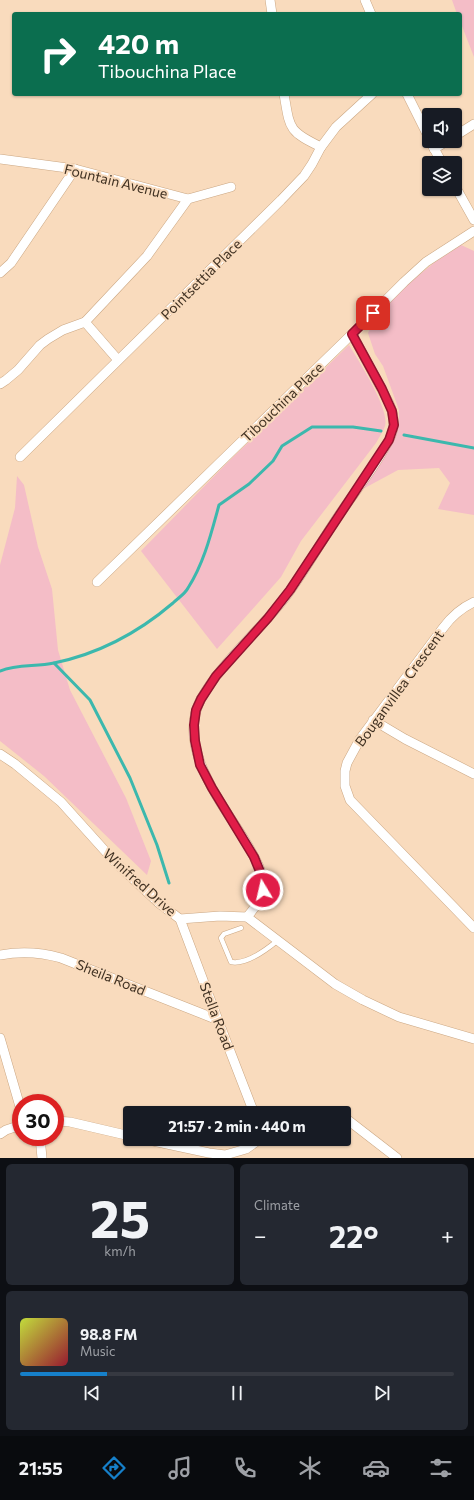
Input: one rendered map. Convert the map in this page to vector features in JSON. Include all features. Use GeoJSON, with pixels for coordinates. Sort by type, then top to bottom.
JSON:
{"type":"FeatureCollection","features":[{"type":"Feature","properties":{"kind":"street"},"geometry":{"type":"LineString","coordinates":[[270,0],[272,12]]}},
{"type":"Feature","properties":{"kind":"street"},"geometry":{"type":"LineString","coordinates":[[365,0],[370,12]]}},
{"type":"Feature","properties":{"kind":"street"},"geometry":{"type":"LineString","coordinates":[[284,96],[289,123],[293,130],[320,147]]}},
{"type":"Feature","properties":{"kind":"street","name":"Pointsettia Place"},"geometry":{"type":"LineString","coordinates":[[20,458],[290,191],[304,176],[312,164],[320,147],[336,127],[370,96]]}},
{"type":"Feature","properties":{"kind":"street"},"geometry":{"type":"LineString","coordinates":[[408,96],[422,125]]}},
{"type":"Feature","properties":{"kind":"street"},"geometry":{"type":"LineString","coordinates":[[462,132],[474,124]]}},
{"type":"Feature","properties":{"kind":"street","name":"Fountain Avenue"},"geometry":{"type":"LineString","coordinates":[[0,159],[75,169],[188,200]]}},
{"type":"Feature","properties":{"kind":"street"},"geometry":{"type":"LineString","coordinates":[[0,273],[11,263],[75,169]]}},
{"type":"Feature","properties":{"kind":"street"},"geometry":{"type":"LineString","coordinates":[[0,384],[18,370],[40,345],[48,339],[63,330],[85,322],[147,256],[188,200],[231,187]]}},
{"type":"Feature","properties":{"kind":"street"},"geometry":{"type":"LineString","coordinates":[[461,196],[474,220]]}},
{"type":"Feature","properties":{"kind":"street","name":"Tibouchina Place"},"geometry":{"type":"LineString","coordinates":[[97,582],[404,282],[426,262],[474,231]]}},
{"type":"Feature","properties":{"kind":"street"},"geometry":{"type":"LineString","coordinates":[[85,322],[118,360]]}},
{"type":"Feature","properties":{"kind":"street"},"geometry":{"type":"LineString","coordinates":[[352,334],[389,403],[394,425],[392,433],[377,461],[337,518],[288,593],[268,618],[216,676],[201,699],[196,710],[194,725],[195,741],[200,765],[212,788],[249,848],[263,879],[263,890],[253,910],[247,917],[335,984],[363,1000],[399,1017],[474,1039]]}},
{"type":"Feature","properties":{"kind":"street","name":"Bouganvillea Crescent"},"geometry":{"type":"LineString","coordinates":[[474,602],[459,610],[449,620],[373,720],[360,739],[346,767],[345,786],[350,800],[474,928]]}},
{"type":"Feature","properties":{"kind":"street"},"geometry":{"type":"LineString","coordinates":[[373,720],[405,739],[474,774]]}},
{"type":"Feature","properties":{"kind":"street","name":"Winifred Drive"},"geometry":{"type":"LineString","coordinates":[[0,754],[15,764],[61,802],[115,862],[160,904],[180,919],[220,916],[247,917]]}},
{"type":"Feature","properties":{"kind":"street","name":"Stella Road"},"geometry":{"type":"LineString","coordinates":[[180,919],[251,1106]]}},
{"type":"Feature","properties":{"kind":"street","name":"Sheila Road"},"geometry":{"type":"LineString","coordinates":[[0,955],[27,952],[48,954],[218,1020]]}},
{"type":"Feature","properties":{"kind":"street"},"geometry":{"type":"LineString","coordinates":[[0,1038],[16,1094]]}},
{"type":"Feature","properties":{"kind":"street"},"geometry":{"type":"LineString","coordinates":[[64,1122],[123,1134]]}},
{"type":"Feature","properties":{"kind":"street"},"geometry":{"type":"LineString","coordinates":[[351,1122],[397,1158]]}},
{"type":"Feature","properties":{"kind":"street"},"geometry":{"type":"LineString","coordinates":[[0,1134],[12,1128]]}},
{"type":"Feature","properties":{"kind":"street"},"geometry":{"type":"LineString","coordinates":[[41,1146],[42,1158]]}},
{"type":"Feature","properties":{"kind":"street"},"geometry":{"type":"LineString","coordinates":[[176,1146],[225,1155],[246,1149],[250,1146]]}},
{"type":"Feature","properties":{"kind":"lane"},"geometry":{"type":"LineString","coordinates":[[241,928],[224,934],[221,938],[231,962],[238,962],[258,956],[277,941]]}},
{"type":"Feature","properties":{"kind":"shaded area"},"geometry":{"type":"Polygon","coordinates":[[[452,0],[474,0],[474,57],[462,26],[462,12],[456,12],[452,0]]]}},
{"type":"Feature","properties":{"kind":"shaded area"},"geometry":{"type":"Polygon","coordinates":[[[461,245],[474,251],[474,515],[438,509],[450,483],[439,468],[398,470],[361,490],[388,451],[399,426],[399,410],[383,366],[375,354],[368,333],[376,316],[408,284],[435,262],[461,245]]]}},
{"type":"Feature","properties":{"kind":"shaded area"},"geometry":{"type":"Polygon","coordinates":[[[349,345],[366,373],[383,408],[385,426],[376,443],[301,541],[281,577],[217,649],[141,551],[226,464],[349,345]]]}},
{"type":"Feature","properties":{"kind":"shaded area"},"geometry":{"type":"Polygon","coordinates":[[[17,476],[24,485],[38,547],[52,589],[58,650],[70,690],[126,798],[151,861],[147,875],[44,776],[0,741],[0,565],[15,508],[17,476]]]}},
{"type":"Feature","properties":{"kind":"waterway"},"geometry":{"type":"LineString","coordinates":[[0,671],[13,667],[54,663],[86,654],[102,648],[132,632],[160,614],[187,590],[194,578],[206,548],[219,505],[249,484],[273,461],[282,446],[312,427],[353,427],[381,431]]}},
{"type":"Feature","properties":{"kind":"waterway"},"geometry":{"type":"LineString","coordinates":[[404,435],[474,448]]}},
{"type":"Feature","properties":{"kind":"waterway"},"geometry":{"type":"LineString","coordinates":[[54,663],[90,700],[130,778],[157,845],[169,883]]}},
{"type":"Feature","properties":{"kind":"route"},"geometry":{"type":"LineString","coordinates":[[263,890],[263,879],[254,857],[212,788],[200,765],[196,752],[195,741],[194,725],[196,710],[201,699],[216,676],[284,599],[337,518],[377,461],[389,440],[394,425],[392,411],[382,389],[352,334],[373,313]]}}]}
